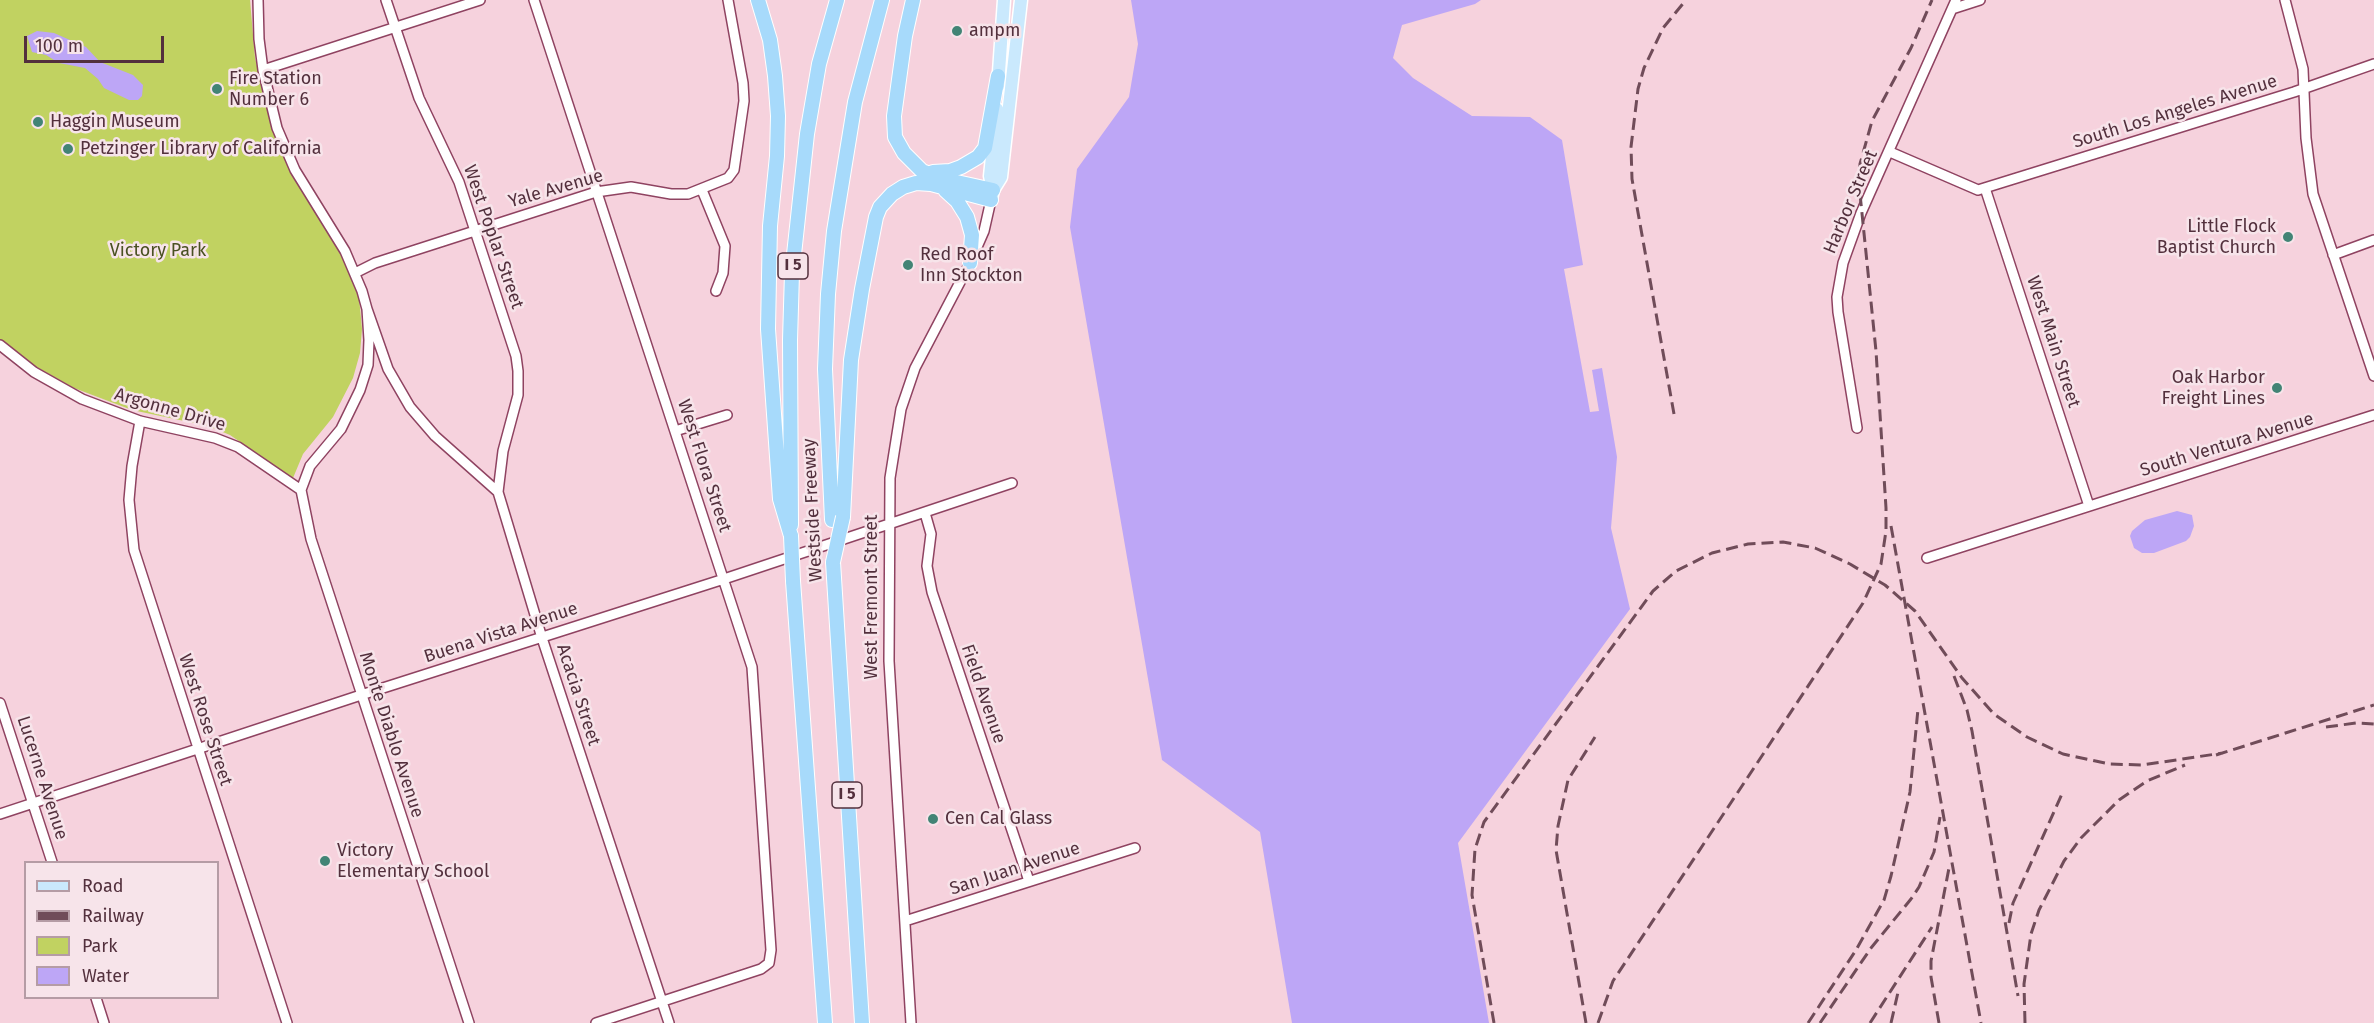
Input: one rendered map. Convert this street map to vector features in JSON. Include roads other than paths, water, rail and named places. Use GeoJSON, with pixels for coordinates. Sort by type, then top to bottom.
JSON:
{"type":"FeatureCollection","features":[{"type":"Feature","properties":{"kind":"highway"},"geometry":{"type":"LineString","coordinates":[[758,0],[770,40],[775,76],[778,138],[770,226],[768,329],[780,499],[791,536]]}},
{"type":"Feature","properties":{"kind":"highway","name":"Westside Freeway"},"geometry":{"type":"LineString","coordinates":[[825,1023],[793,581],[790,340],[792,273],[807,134],[819,64],[837,0]]}},
{"type":"Feature","properties":{"kind":"highway","name":"Westside Freeway"},"geometry":{"type":"LineString","coordinates":[[862,1023],[833,565],[837,519],[825,369],[828,294],[834,231],[855,102],[882,0]]}},
{"type":"Feature","properties":{"kind":"highway"},"geometry":{"type":"LineString","coordinates":[[913,0],[905,36],[894,128],[896,137],[904,153],[922,171],[992,195]]}},
{"type":"Feature","properties":{"kind":"highway"},"geometry":{"type":"LineString","coordinates":[[922,171],[950,171],[978,157],[985,148],[998,76]]}},
{"type":"Feature","properties":{"kind":"highway"},"geometry":{"type":"LineString","coordinates":[[837,519],[851,360],[858,308],[876,217],[885,201],[903,187],[916,183],[992,195]]}},
{"type":"Feature","properties":{"kind":"highway"},"geometry":{"type":"LineString","coordinates":[[944,188],[957,201],[967,217],[972,235],[970,263]]}},
{"type":"Feature","properties":{"kind":"main road","name":"West Fremont Street"},"geometry":{"type":"LineString","coordinates":[[992,195],[990,177],[996,130],[1004,0]]}},
{"type":"Feature","properties":{"kind":"main road","name":"West Fremont Street"},"geometry":{"type":"LineString","coordinates":[[992,195],[1001,177],[1021,0]]}},
{"type":"Feature","properties":{"kind":"main road"},"geometry":{"type":"LineString","coordinates":[[1001,38],[1014,58]]}},
{"type":"Feature","properties":{"kind":"street"},"geometry":{"type":"LineString","coordinates":[[258,0],[263,70],[277,128],[295,170],[345,251],[355,273],[388,369],[410,406],[435,436],[498,492]]}},
{"type":"Feature","properties":{"kind":"street","name":"West Poplar Street"},"geometry":{"type":"LineString","coordinates":[[386,0],[419,98],[459,182],[516,356],[518,395],[503,451],[498,492]]}},
{"type":"Feature","properties":{"kind":"street"},"geometry":{"type":"LineString","coordinates":[[263,70],[480,0]]}},
{"type":"Feature","properties":{"kind":"street","name":"West Flora Street"},"geometry":{"type":"LineString","coordinates":[[534,0],[753,673],[771,955],[769,963],[760,969],[662,1001]]}},
{"type":"Feature","properties":{"kind":"street"},"geometry":{"type":"LineString","coordinates":[[716,291],[723,273],[725,246],[702,190],[723,181],[734,170],[744,91],[728,0]]}},
{"type":"Feature","properties":{"kind":"street"},"geometry":{"type":"LineString","coordinates":[[1954,5],[1980,0]]}},
{"type":"Feature","properties":{"kind":"street"},"geometry":{"type":"LineString","coordinates":[[2286,0],[2303,69],[2309,176],[2322,223],[2374,376]]}},
{"type":"Feature","properties":{"kind":"street","name":"Harbor Street"},"geometry":{"type":"LineString","coordinates":[[1857,428],[1840,331],[1838,297],[1843,263],[1849,243],[1954,5]]}},
{"type":"Feature","properties":{"kind":"street","name":"South Los Angeles Avenue"},"geometry":{"type":"LineString","coordinates":[[1985,188],[2374,64]]}},
{"type":"Feature","properties":{"kind":"street"},"geometry":{"type":"LineString","coordinates":[[1890,152],[1978,190],[1985,188]]}},
{"type":"Feature","properties":{"kind":"street","name":"Yale Avenue"},"geometry":{"type":"LineString","coordinates":[[355,273],[375,263],[596,192],[631,188],[688,194],[702,190]]}},
{"type":"Feature","properties":{"kind":"street","name":"West Main Street"},"geometry":{"type":"LineString","coordinates":[[1985,188],[2089,506]]}},
{"type":"Feature","properties":{"kind":"street","name":"West Fremont Street"},"geometry":{"type":"LineString","coordinates":[[911,1023],[889,661],[890,478],[901,409],[915,368],[970,263],[984,231],[992,195]]}},
{"type":"Feature","properties":{"kind":"street"},"geometry":{"type":"LineString","coordinates":[[2333,255],[2374,240]]}},
{"type":"Feature","properties":{"kind":"street"},"geometry":{"type":"LineString","coordinates":[[301,490],[310,466],[340,429],[360,390],[368,364],[367,309]]}},
{"type":"Feature","properties":{"kind":"street","name":"Argonne Drive"},"geometry":{"type":"LineString","coordinates":[[2,351],[62,389],[116,414],[215,438],[238,447],[301,490]]}},
{"type":"Feature","properties":{"kind":"street"},"geometry":{"type":"LineString","coordinates":[[675,431],[727,415]]}},
{"type":"Feature","properties":{"kind":"street","name":"South Ventura Avenue"},"geometry":{"type":"LineString","coordinates":[[1927,558],[2374,415]]}},
{"type":"Feature","properties":{"kind":"street","name":"West Rose Street"},"geometry":{"type":"LineString","coordinates":[[140,421],[129,500],[132,542],[143,584],[196,749],[287,1023]]}},
{"type":"Feature","properties":{"kind":"street","name":"Buena Vista Avenue"},"geometry":{"type":"LineString","coordinates":[[0,814],[890,525],[1012,483]]}},
{"type":"Feature","properties":{"kind":"street","name":"Monte Diablo Avenue"},"geometry":{"type":"LineString","coordinates":[[301,490],[310,538],[469,1023]]}},
{"type":"Feature","properties":{"kind":"street","name":"Acacia Street"},"geometry":{"type":"LineString","coordinates":[[498,492],[542,638],[669,1023]]}},
{"type":"Feature","properties":{"kind":"street","name":"Field Avenue"},"geometry":{"type":"LineString","coordinates":[[925,513],[931,534],[927,566],[932,592],[1029,881]]}},
{"type":"Feature","properties":{"kind":"street","name":"Lucerne Avenue"},"geometry":{"type":"LineString","coordinates":[[0,703],[52,861]]}},
{"type":"Feature","properties":{"kind":"street","name":"San Juan Avenue"},"geometry":{"type":"LineString","coordinates":[[905,921],[1135,848]]}},
{"type":"Feature","properties":{"kind":"street"},"geometry":{"type":"LineString","coordinates":[[96,999],[104,1023]]}},
{"type":"Feature","properties":{"kind":"street"},"geometry":{"type":"LineString","coordinates":[[596,1023],[662,1001]]}},
{"type":"Feature","properties":{"kind":"water"},"geometry":{"type":"Polygon","coordinates":[[[1131,0],[1481,0],[1475,4],[1402,25],[1393,58],[1413,78],[1472,116],[1530,117],[1562,140],[1583,265],[1564,269],[1590,412],[1599,411],[1592,370],[1602,368],[1617,457],[1611,528],[1630,609],[1458,843],[1489,1023],[1292,1023],[1260,832],[1162,760],[1070,227],[1077,169],[1129,97],[1138,44],[1131,0]]]}},
{"type":"Feature","properties":{"kind":"water"},"geometry":{"type":"Polygon","coordinates":[[[37,31],[54,33],[86,47],[100,62],[133,75],[143,85],[142,96],[138,100],[129,100],[104,88],[98,79],[85,68],[59,63],[46,55],[32,52],[27,36],[37,31]]]}},
{"type":"Feature","properties":{"kind":"water"},"geometry":{"type":"Polygon","coordinates":[[[2177,511],[2192,515],[2194,526],[2186,541],[2154,553],[2142,553],[2134,548],[2130,536],[2132,531],[2145,520],[2177,511]]]}},
{"type":"Feature","properties":{"kind":"railway"},"geometry":{"type":"LineString","coordinates":[[1674,414],[1632,179],[1631,147],[1638,89],[1644,68],[1663,28],[1686,0]]}},
{"type":"Feature","properties":{"kind":"railway"},"geometry":{"type":"LineString","coordinates":[[1598,1023],[1613,981],[1863,603],[1881,564],[1886,531],[1886,508],[1876,351],[1859,184],[1860,164],[1872,121],[1911,48],[1932,0]]}},
{"type":"Feature","properties":{"kind":"railway"},"geometry":{"type":"LineString","coordinates":[[1891,526],[1981,1023]]}},
{"type":"Feature","properties":{"kind":"railway"},"geometry":{"type":"LineString","coordinates":[[1494,1023],[1472,895],[1475,849],[1484,822],[1653,591],[1676,571],[1712,553],[1748,544],[1783,542],[1815,548],[1850,564],[1885,585],[1915,611],[1962,678],[1994,714],[2027,737],[2063,754],[2110,764],[2142,765],[2223,753]]}},
{"type":"Feature","properties":{"kind":"railway"},"geometry":{"type":"LineString","coordinates":[[1954,676],[1972,731],[2018,996]]}},
{"type":"Feature","properties":{"kind":"railway"},"geometry":{"type":"LineString","coordinates":[[2216,755],[2374,705]]}},
{"type":"Feature","properties":{"kind":"railway"},"geometry":{"type":"LineString","coordinates":[[1808,1023],[1856,950],[1884,900],[1910,792],[1918,709]]}},
{"type":"Feature","properties":{"kind":"railway"},"geometry":{"type":"LineString","coordinates":[[2326,727],[2356,723],[2374,724]]}},
{"type":"Feature","properties":{"kind":"railway"},"geometry":{"type":"LineString","coordinates":[[1586,1023],[1556,850],[1558,826],[1568,780],[1595,737]]}},
{"type":"Feature","properties":{"kind":"railway"},"geometry":{"type":"LineString","coordinates":[[2025,1023],[2024,984],[2031,934],[2039,910],[2064,861],[2081,838],[2119,800],[2147,781],[2185,765]]}},
{"type":"Feature","properties":{"kind":"railway"},"geometry":{"type":"LineString","coordinates":[[2009,923],[2013,903],[2062,794]]}},
{"type":"Feature","properties":{"kind":"railway"},"geometry":{"type":"LineString","coordinates":[[1820,1023],[1871,948],[1919,887],[1934,852],[1940,817]]}},
{"type":"Feature","properties":{"kind":"railway"},"geometry":{"type":"LineString","coordinates":[[1939,1023],[1931,977],[1931,961],[1949,868]]}},
{"type":"Feature","properties":{"kind":"railway"},"geometry":{"type":"LineString","coordinates":[[1870,1023],[1932,927]]}},
{"type":"Feature","properties":{"kind":"railway"},"geometry":{"type":"LineString","coordinates":[[1891,1023],[1899,988]]}},
{"type":"Feature","properties":{"kind":"place","name":"ampm"},"geometry":{"type":"Point","coordinates":[957,31]}},
{"type":"Feature","properties":{"kind":"place","name":"Fire Station Number 6"},"geometry":{"type":"Point","coordinates":[217,89]}},
{"type":"Feature","properties":{"kind":"place","name":"Haggin Museum"},"geometry":{"type":"Point","coordinates":[38,122]}},
{"type":"Feature","properties":{"kind":"place","name":"Petzinger Library of California"},"geometry":{"type":"Point","coordinates":[68,149]}},
{"type":"Feature","properties":{"kind":"place","name":"Little Flock Baptist Church"},"geometry":{"type":"Point","coordinates":[2288,237]}},
{"type":"Feature","properties":{"kind":"place","name":"Red Roof Inn Stockton"},"geometry":{"type":"Point","coordinates":[908,265]}},
{"type":"Feature","properties":{"kind":"place","name":"Oak Harbor Freight Lines"},"geometry":{"type":"Point","coordinates":[2277,388]}},
{"type":"Feature","properties":{"kind":"place","name":"Cen Cal Glass"},"geometry":{"type":"Point","coordinates":[933,819]}},
{"type":"Feature","properties":{"kind":"place","name":"Victory Elementary School"},"geometry":{"type":"Point","coordinates":[325,861]}},
{"type":"Feature","properties":{"kind":"park label","name":"Victory Park"},"geometry":{"type":"Point","coordinates":[158,251]}}]}
